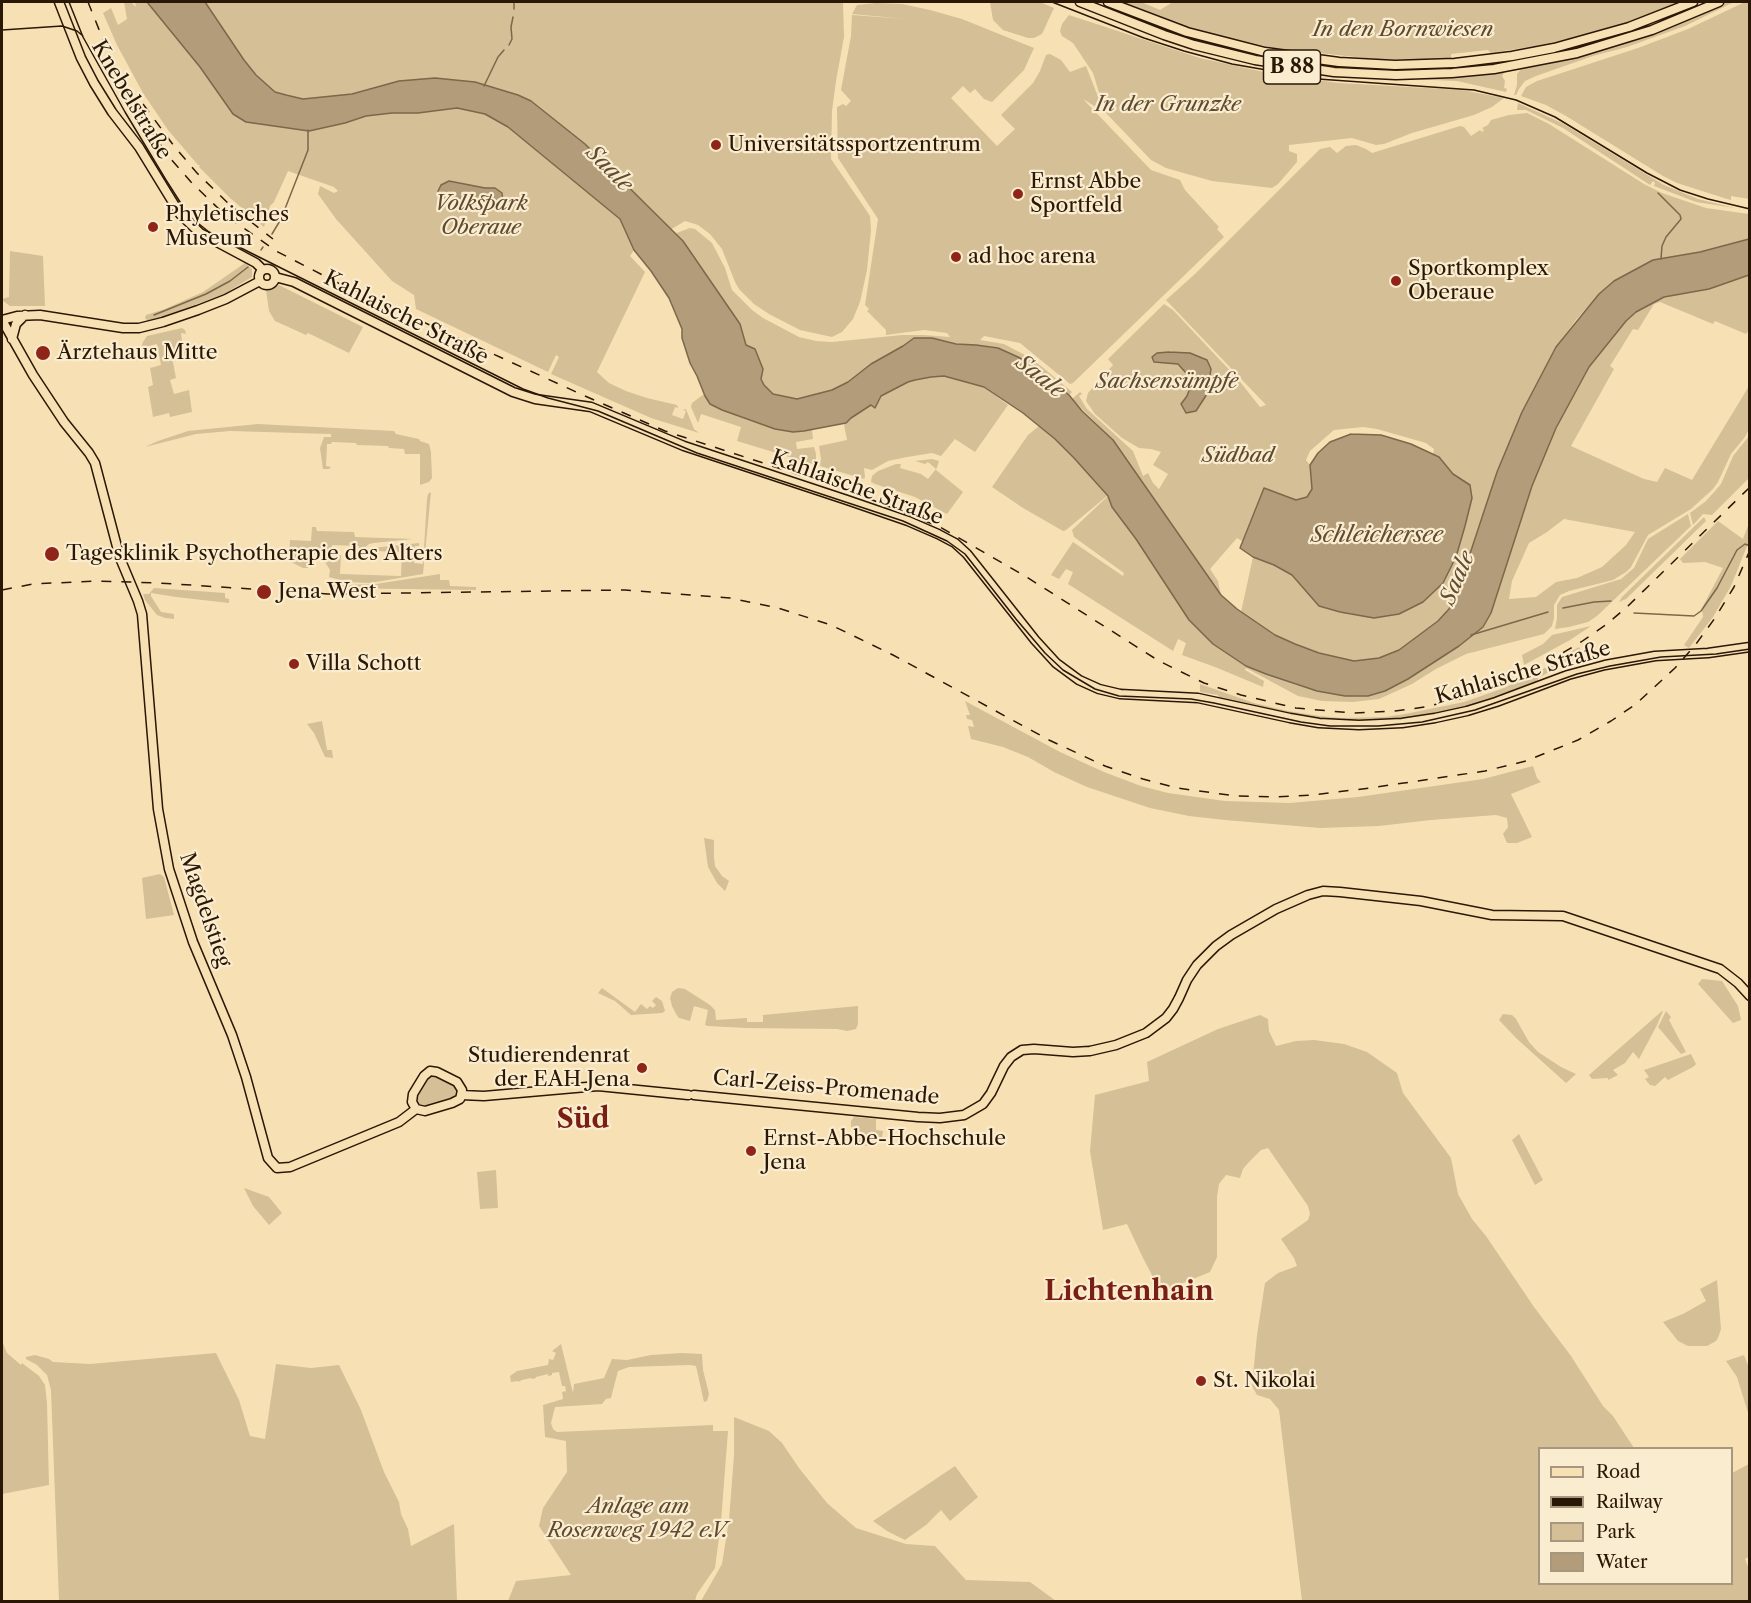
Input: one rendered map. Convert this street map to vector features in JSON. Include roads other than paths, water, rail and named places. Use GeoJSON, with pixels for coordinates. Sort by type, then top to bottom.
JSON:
{"type":"FeatureCollection","features":[{"type":"Feature","properties":{"kind":"main road","name":"Knebelstraße"},"geometry":{"type":"LineString","coordinates":[[59,2],[81,57],[94,82],[112,112],[139,147],[180,214],[196,231],[256,263],[263,270]]}},
{"type":"Feature","properties":{"kind":"main road","name":"B 88"},"geometry":{"type":"LineString","coordinates":[[1080,2],[1164,35],[1234,55],[1310,69],[1396,75],[1494,69],[1577,53],[1641,34],[1719,2]]}},
{"type":"Feature","properties":{"kind":"main road","name":"B 88"},"geometry":{"type":"LineString","coordinates":[[1108,2],[1187,32],[1265,52],[1339,62],[1427,65],[1489,59],[1554,48],[1629,27],[1693,2]]}},
{"type":"Feature","properties":{"kind":"main road"},"geometry":{"type":"LineString","coordinates":[[266,268],[272,270],[275,277],[273,282],[265,285],[260,281],[259,275],[266,268]]}},
{"type":"Feature","properties":{"kind":"main road","name":"Kahlaische Straße"},"geometry":{"type":"LineString","coordinates":[[275,277],[294,282],[513,392],[535,399],[591,407],[684,446],[908,521],[938,534],[956,543],[967,554],[1056,663],[1079,680],[1099,689],[1120,694],[1198,698],[1319,723],[1359,725],[1402,723],[1467,711],[1568,675],[1605,665],[1655,656],[1708,653],[1749,647]]}},
{"type":"Feature","properties":{"kind":"main road"},"geometry":{"type":"LineString","coordinates":[[2,320],[26,315],[52,316],[123,328],[139,328],[163,322],[226,299],[260,281]]}},
{"type":"Feature","properties":{"kind":"main road"},"geometry":{"type":"LineString","coordinates":[[12,339],[16,324],[26,315]]}},
{"type":"Feature","properties":{"kind":"main road","name":"Magdelstieg"},"geometry":{"type":"LineString","coordinates":[[2,320],[64,422],[92,457],[123,566],[141,609],[158,809],[169,869],[193,942],[232,1035],[270,1162],[277,1168],[290,1167],[399,1122],[416,1109]]}},
{"type":"Feature","properties":{"kind":"main road","name":"Carl-Zeiss-Promenade"},"geometry":{"type":"LineString","coordinates":[[461,1095],[484,1096],[584,1086],[626,1088],[928,1118],[961,1115],[975,1110],[986,1100],[1011,1057],[1022,1050],[1090,1051],[1116,1046],[1146,1033],[1173,1009],[1186,980],[1216,946],[1276,909],[1323,891],[1420,900],[1492,915],[1566,917],[1720,969],[1738,983],[1749,996]]}},
{"type":"Feature","properties":{"kind":"main road"},"geometry":{"type":"LineString","coordinates":[[430,1071],[438,1072],[457,1082],[462,1090],[461,1095],[460,1099],[452,1103],[425,1111],[416,1109],[412,1102],[413,1095],[424,1076],[430,1071]]}},
{"type":"Feature","properties":{"kind":"water","name":"Saale"},"geometry":{"type":"Polygon","coordinates":[[[147,2],[205,2],[256,75],[275,92],[286,95],[303,99],[352,94],[399,81],[435,78],[475,82],[531,101],[585,144],[683,241],[740,324],[746,345],[755,349],[763,369],[761,379],[773,394],[797,399],[832,390],[848,382],[871,364],[914,338],[932,338],[956,344],[998,348],[1018,357],[1032,365],[1069,395],[1082,411],[1113,440],[1221,595],[1275,635],[1319,653],[1354,661],[1379,658],[1399,650],[1438,621],[1449,609],[1459,587],[1497,472],[1522,412],[1556,347],[1599,294],[1614,281],[1653,260],[1700,252],[1749,239],[1749,275],[1709,289],[1664,297],[1636,312],[1626,321],[1589,367],[1556,428],[1532,486],[1491,613],[1483,627],[1459,646],[1385,691],[1368,696],[1345,696],[1317,691],[1266,674],[1246,666],[1213,644],[1189,620],[1136,539],[1112,507],[1108,496],[1055,439],[1023,413],[984,387],[944,376],[915,380],[881,396],[875,408],[871,405],[846,423],[793,432],[775,429],[722,410],[710,404],[705,396],[690,363],[682,338],[682,329],[669,298],[634,250],[620,219],[508,127],[485,114],[457,108],[366,116],[309,131],[246,122],[233,114],[200,67],[147,2]]]}},
{"type":"Feature","properties":{"kind":"water"},"geometry":{"type":"Polygon","coordinates":[[[449,181],[495,188],[502,193],[503,200],[497,206],[487,207],[474,198],[445,199],[439,195],[438,191],[441,185],[449,181]]]}},
{"type":"Feature","properties":{"kind":"water"},"geometry":{"type":"Polygon","coordinates":[[[1157,353],[1190,353],[1207,360],[1211,369],[1207,394],[1196,411],[1186,413],[1181,404],[1191,385],[1186,373],[1178,364],[1154,362],[1152,357],[1157,353]]]}},
{"type":"Feature","properties":{"kind":"water","name":"Schleichersee"},"geometry":{"type":"Polygon","coordinates":[[[1351,434],[1381,435],[1411,444],[1439,457],[1453,474],[1470,485],[1472,498],[1465,526],[1456,557],[1443,583],[1423,602],[1399,614],[1374,618],[1319,606],[1292,575],[1253,557],[1240,548],[1264,488],[1296,500],[1307,497],[1312,489],[1310,465],[1318,453],[1330,442],[1351,434]]]}},
{"type":"Feature","properties":{"kind":"waterway"},"geometry":{"type":"LineString","coordinates":[[514,2],[514,9]]}},
{"type":"Feature","properties":{"kind":"waterway"},"geometry":{"type":"LineString","coordinates":[[509,45],[512,39],[513,17]]}},
{"type":"Feature","properties":{"kind":"waterway"},"geometry":{"type":"LineString","coordinates":[[484,86],[498,57],[504,50]]}},
{"type":"Feature","properties":{"kind":"waterway"},"geometry":{"type":"LineString","coordinates":[[272,234],[281,219],[308,150],[308,130]]}},
{"type":"Feature","properties":{"kind":"waterway"},"geometry":{"type":"LineString","coordinates":[[1658,193],[1680,215],[1681,219],[1666,237],[1662,246],[1661,259]]}},
{"type":"Feature","properties":{"kind":"waterway"},"geometry":{"type":"LineString","coordinates":[[154,315],[206,294],[230,281],[248,267]]}},
{"type":"Feature","properties":{"kind":"waterway"},"geometry":{"type":"LineString","coordinates":[[1634,613],[1694,616],[1701,611],[1717,588],[1737,550],[1745,544],[1750,546]]}},
{"type":"Feature","properties":{"kind":"waterway"},"geometry":{"type":"LineString","coordinates":[[1563,608],[1611,601]]}},
{"type":"Feature","properties":{"kind":"waterway"},"geometry":{"type":"LineString","coordinates":[[1471,635],[1548,612]]}},
{"type":"Feature","properties":{"kind":"tram line"},"geometry":{"type":"LineString","coordinates":[[69,2],[83,37],[166,180],[189,216],[209,232],[523,389],[598,411],[697,453],[903,521],[947,541],[965,554],[1045,653],[1063,670],[1095,689],[1119,696],[1191,699],[1330,726],[1378,726],[1422,722],[1475,710],[1577,674],[1610,666],[1661,657],[1716,654],[1750,649]]}},
{"type":"Feature","properties":{"kind":"tram line"},"geometry":{"type":"LineString","coordinates":[[1052,2],[1144,38],[1232,64],[1318,79],[1474,90],[1516,100],[1555,117],[1647,173],[1680,190],[1750,209]]}},
{"type":"Feature","properties":{"kind":"tram line"},"geometry":{"type":"LineString","coordinates":[[2,30],[62,26],[77,31],[83,36]]}},
{"type":"Feature","properties":{"kind":"railway"},"geometry":{"type":"LineString","coordinates":[[88,2],[110,57],[126,89],[145,123],[169,157],[224,214],[276,251],[340,284],[665,431],[855,493],[940,527],[1025,576],[1159,661],[1204,683],[1241,695],[1296,708],[1353,713],[1425,707],[1492,689],[1529,673],[1607,624],[1750,487]]}},
{"type":"Feature","properties":{"kind":"railway"},"geometry":{"type":"LineString","coordinates":[[143,104],[197,173],[232,207],[273,239]]}},
{"type":"Feature","properties":{"kind":"railway"},"geometry":{"type":"LineString","coordinates":[[2,590],[33,584],[96,581],[328,594],[625,590],[730,598],[778,608],[831,625],[893,655],[1049,740],[1105,766],[1177,788],[1236,796],[1274,797],[1370,788],[1485,771],[1526,761],[1578,740],[1636,704],[1675,668],[1715,618],[1734,587],[1750,550]]}},
{"type":"Feature","properties":{"kind":"place","name":"Universitätssportzentrum"},"geometry":{"type":"Point","coordinates":[716,145]}},
{"type":"Feature","properties":{"kind":"place","name":"Ernst Abbe Sportfeld"},"geometry":{"type":"Point","coordinates":[1018,194]}},
{"type":"Feature","properties":{"kind":"place","name":"Phyletisches Museum"},"geometry":{"type":"Point","coordinates":[153,227]}},
{"type":"Feature","properties":{"kind":"place","name":"ad hoc arena"},"geometry":{"type":"Point","coordinates":[956,257]}},
{"type":"Feature","properties":{"kind":"place","name":"Sportkomplex Oberaue"},"geometry":{"type":"Point","coordinates":[1396,281]}},
{"type":"Feature","properties":{"kind":"place","name":"Ärztehaus Mitte"},"geometry":{"type":"Point","coordinates":[43,353]}},
{"type":"Feature","properties":{"kind":"place","name":"Tagesklinik Psychotherapie des Alters"},"geometry":{"type":"Point","coordinates":[52,554]}},
{"type":"Feature","properties":{"kind":"place","name":"Jena West"},"geometry":{"type":"Point","coordinates":[264,592]}},
{"type":"Feature","properties":{"kind":"place","name":"Villa Schott"},"geometry":{"type":"Point","coordinates":[294,664]}},
{"type":"Feature","properties":{"kind":"place","name":"Studierendenrat der EAH Jena"},"geometry":{"type":"Point","coordinates":[642,1068]}},
{"type":"Feature","properties":{"kind":"place","name":"Ernst-Abbe-Hochschule Jena"},"geometry":{"type":"Point","coordinates":[751,1151]}},
{"type":"Feature","properties":{"kind":"place","name":"St. Nikolai"},"geometry":{"type":"Point","coordinates":[1201,1381]}},
{"type":"Feature","properties":{"kind":"district","name":"Süd"},"geometry":{"type":"Point","coordinates":[583,1120]}},
{"type":"Feature","properties":{"kind":"district","name":"Lichtenhain"},"geometry":{"type":"Point","coordinates":[1129,1292]}},
{"type":"Feature","properties":{"kind":"park label","name":"In den Bornwiesen"},"geometry":{"type":"Point","coordinates":[1403,30]}},
{"type":"Feature","properties":{"kind":"park label","name":"In der Grunzke"},"geometry":{"type":"Point","coordinates":[1168,105]}},
{"type":"Feature","properties":{"kind":"park label","name":"Volkspark Oberaue"},"geometry":{"type":"Point","coordinates":[481,216]}},
{"type":"Feature","properties":{"kind":"park label","name":"Sachsensümpfe"},"geometry":{"type":"Point","coordinates":[1167,382]}},
{"type":"Feature","properties":{"kind":"park label","name":"Südbad"},"geometry":{"type":"Point","coordinates":[1238,456]}},
{"type":"Feature","properties":{"kind":"park label","name":"Anlage am Rosenweg 1942 e.V."},"geometry":{"type":"Point","coordinates":[638,1519]}}]}
